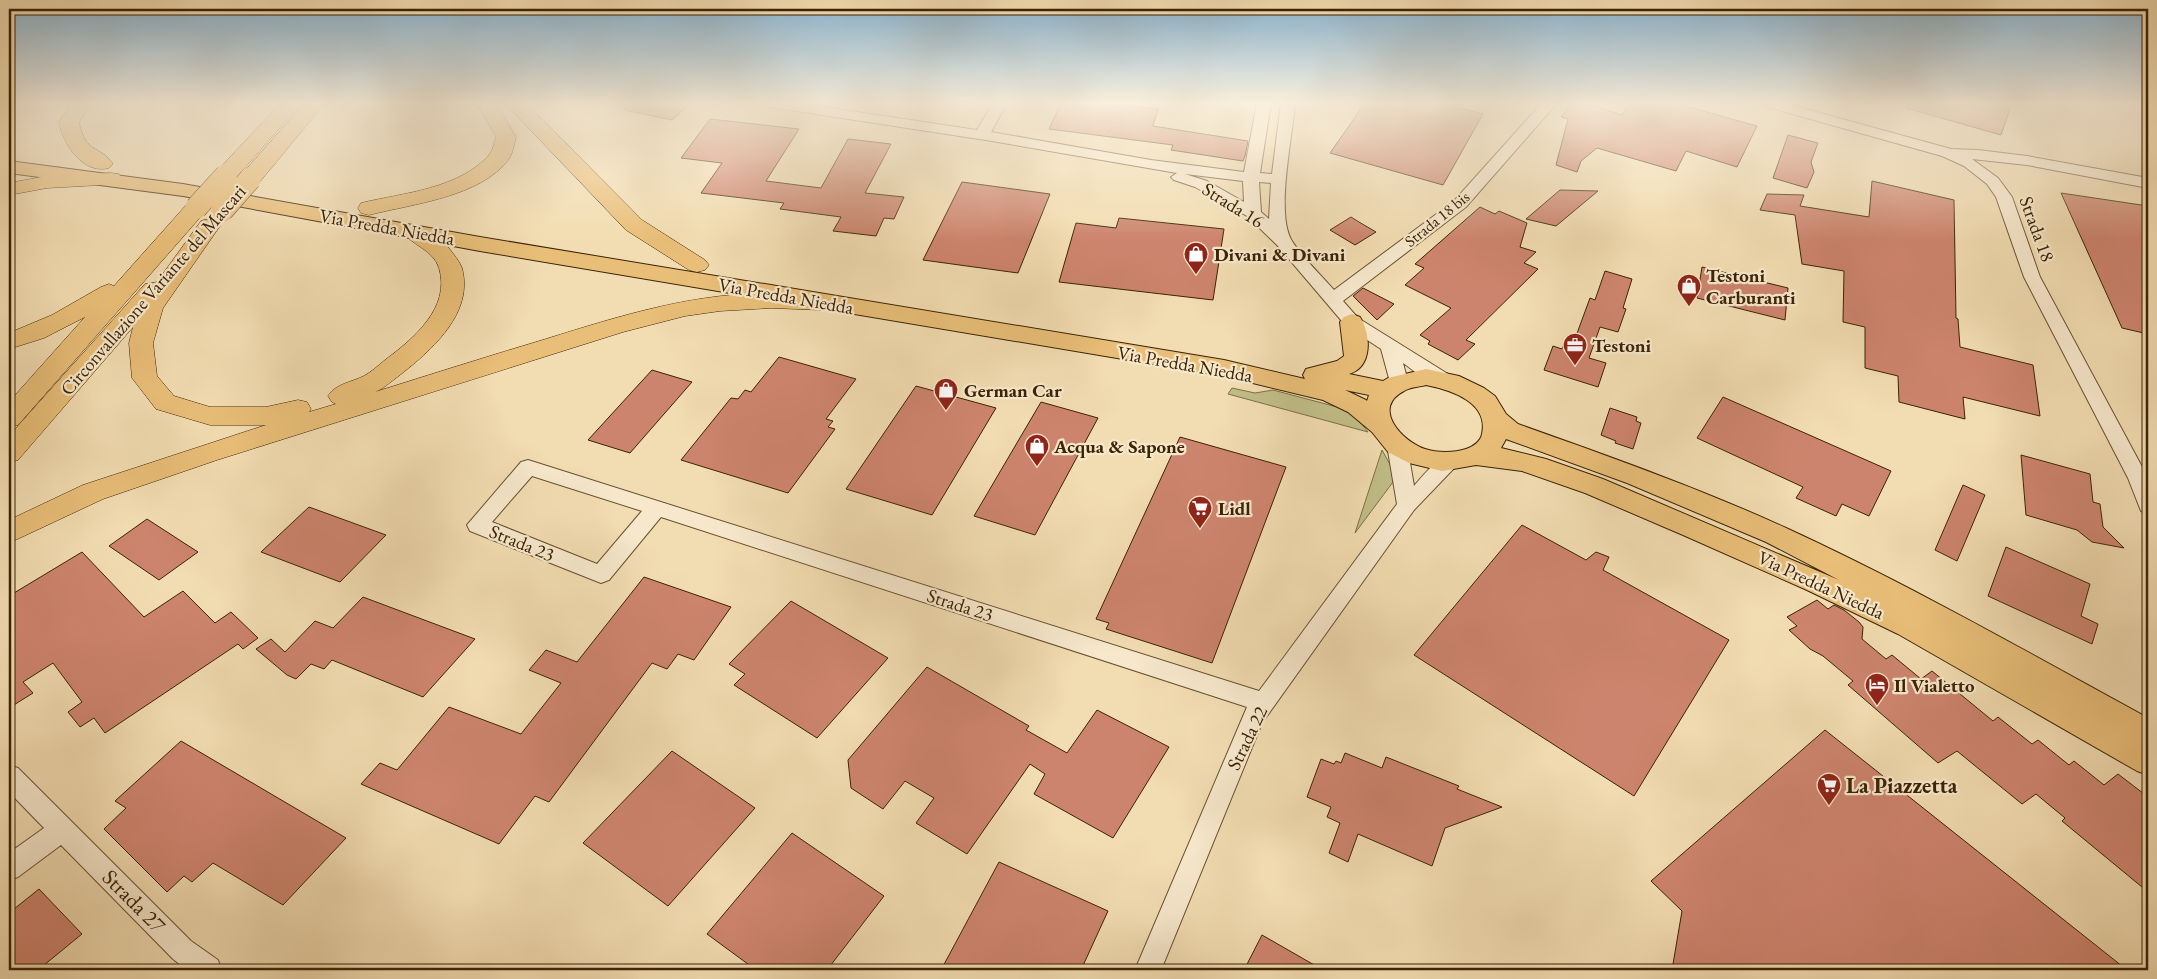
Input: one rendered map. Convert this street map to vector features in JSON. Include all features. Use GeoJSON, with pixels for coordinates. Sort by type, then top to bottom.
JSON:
{"type":"FeatureCollection","features":[{"type":"Feature","properties":{"kind":"highway"},"geometry":{"type":"LineString","coordinates":[[81,149],[106,172]]}},
{"type":"Feature","properties":{"kind":"highway","name":"Circonvallazione Variante del Mascari"},"geometry":{"type":"LineString","coordinates":[[9,418],[180,226],[209,215],[226,175],[253,149]]}},
{"type":"Feature","properties":{"kind":"highway","name":"Circonvallazione Variante del Mascari"},"geometry":{"type":"LineString","coordinates":[[9,453],[209,215],[250,179],[270,149]]}},
{"type":"Feature","properties":{"kind":"highway"},"geometry":{"type":"LineString","coordinates":[[369,208],[444,190],[477,176],[500,156],[502,149]]}},
{"type":"Feature","properties":{"kind":"highway"},"geometry":{"type":"LineString","coordinates":[[560,149],[634,225],[696,265]]}},
{"type":"Feature","properties":{"kind":"highway"},"geometry":{"type":"LineString","coordinates":[[9,189],[106,172]]}},
{"type":"Feature","properties":{"kind":"highway"},"geometry":{"type":"LineString","coordinates":[[209,215],[152,307],[141,343],[145,378],[165,403],[210,416],[266,416],[323,403],[374,382],[414,351],[440,322],[453,293],[450,267],[435,245],[413,231]]}},
{"type":"Feature","properties":{"kind":"highway"},"geometry":{"type":"LineString","coordinates":[[9,341],[21,338],[74,314],[113,290],[180,226]]}},
{"type":"Feature","properties":{"kind":"highway"},"geometry":{"type":"LineString","coordinates":[[9,532],[93,492],[208,453],[618,325],[686,308],[731,302],[765,300],[823,302]]}},
{"type":"Feature","properties":{"kind":"main road"},"geometry":{"type":"LineString","coordinates":[[9,155],[188,185]]}},
{"type":"Feature","properties":{"kind":"main road"},"geometry":{"type":"LineString","coordinates":[[9,167],[106,172]]}},
{"type":"Feature","properties":{"kind":"main road","name":"Via Predda Niedda"},"geometry":{"type":"LineString","coordinates":[[188,185],[369,208],[1194,349],[1316,375],[1392,386]]}},
{"type":"Feature","properties":{"kind":"main road","name":"Via Predda Niedda"},"geometry":{"type":"LineString","coordinates":[[188,185],[413,231],[823,302],[1224,368],[1330,393],[1357,406],[1379,425]]}},
{"type":"Feature","properties":{"kind":"main road"},"geometry":{"type":"LineString","coordinates":[[1316,375],[1345,367],[1355,360],[1356,350],[1352,322]]}},
{"type":"Feature","properties":{"kind":"main road"},"geometry":{"type":"LineString","coordinates":[[1426,377],[1441,379],[1470,390],[1482,399],[1494,417],[1495,435],[1491,443],[1463,459],[1422,458],[1397,445],[1389,439],[1379,425],[1376,412],[1378,400],[1392,386],[1426,377]]}},
{"type":"Feature","properties":{"kind":"main road","name":"Via Predda Niedda"},"geometry":{"type":"LineString","coordinates":[[1494,417],[1509,430],[1636,476],[1776,535],[1919,607],[2148,733]]}},
{"type":"Feature","properties":{"kind":"main road","name":"Via Predda Niedda"},"geometry":{"type":"LineString","coordinates":[[1463,459],[1496,455],[1590,484],[1764,558],[1908,626],[2148,761]]}},
{"type":"Feature","properties":{"kind":"street","name":"Strada 16"},"geometry":{"type":"LineString","coordinates":[[1062,149],[1251,183],[1279,179]]}},
{"type":"Feature","properties":{"kind":"street"},"geometry":{"type":"LineString","coordinates":[[1252,213],[1251,183],[1257,149]]}},
{"type":"Feature","properties":{"kind":"street"},"geometry":{"type":"LineString","coordinates":[[1282,241],[1277,218],[1283,149]]}},
{"type":"Feature","properties":{"kind":"street","name":"Strada 18 bis"},"geometry":{"type":"LineString","coordinates":[[1333,300],[1460,204],[1509,149]]}},
{"type":"Feature","properties":{"kind":"street","name":"Strada 18"},"geometry":{"type":"LineString","coordinates":[[1931,149],[1947,153],[1969,163],[1993,181],[2004,197],[2032,278],[2138,478],[2148,506]]}},
{"type":"Feature","properties":{"kind":"street"},"geometry":{"type":"LineString","coordinates":[[1947,153],[1978,154],[2073,168],[2148,183]]}},
{"type":"Feature","properties":{"kind":"street","name":"Strada 16"},"geometry":{"type":"LineString","coordinates":[[1122,159],[1202,184],[1252,213],[1282,241],[1352,322],[1441,379]]}},
{"type":"Feature","properties":{"kind":"street"},"geometry":{"type":"LineString","coordinates":[[1251,183],[1277,218]]}},
{"type":"Feature","properties":{"kind":"street"},"geometry":{"type":"LineString","coordinates":[[1388,346],[1392,386]]}},
{"type":"Feature","properties":{"kind":"street"},"geometry":{"type":"LineString","coordinates":[[1397,445],[1407,505]]}},
{"type":"Feature","properties":{"kind":"street","name":"Strada 22"},"geometry":{"type":"LineString","coordinates":[[1148,970],[1253,717],[1407,505],[1463,459]]}},
{"type":"Feature","properties":{"kind":"street","name":"Strada 23"},"geometry":{"type":"LineString","coordinates":[[657,508],[601,574],[477,525],[528,467],[657,508],[1263,702]]}},
{"type":"Feature","properties":{"kind":"street","name":"Strada 27"},"geometry":{"type":"LineString","coordinates":[[9,776],[182,950],[208,970]]}},
{"type":"Feature","properties":{"kind":"street"},"geometry":{"type":"LineString","coordinates":[[9,868],[62,830]]}},
{"type":"Feature","properties":{"kind":"shaded area"},"geometry":{"type":"Polygon","coordinates":[[[1232,388],[1255,393],[1273,390],[1341,408],[1356,417],[1368,432],[1228,394],[1232,388]]]}},
{"type":"Feature","properties":{"kind":"shaded area"},"geometry":{"type":"Polygon","coordinates":[[[1382,450],[1392,468],[1393,482],[1355,533],[1382,450]]]}},
{"type":"Feature","properties":{"kind":"building"},"geometry":{"type":"Polygon","coordinates":[[[688,149],[787,149],[766,181],[821,188],[843,149],[889,149],[865,193],[904,197],[894,219],[884,218],[876,236],[833,231],[841,217],[780,209],[784,203],[701,193],[722,163],[681,158],[688,149]]]}},
{"type":"Feature","properties":{"kind":"building"},"geometry":{"type":"Polygon","coordinates":[[[1172,149],[1246,149],[1243,161],[1172,149]]]}},
{"type":"Feature","properties":{"kind":"building"},"geometry":{"type":"Polygon","coordinates":[[[1333,149],[1463,149],[1443,185],[1330,153],[1333,149]]]}},
{"type":"Feature","properties":{"kind":"building"},"geometry":{"type":"Polygon","coordinates":[[[1560,149],[1596,149],[1581,161],[1577,172],[1556,165],[1560,149]]]}},
{"type":"Feature","properties":{"kind":"building"},"geometry":{"type":"Polygon","coordinates":[[[1599,149],[1746,149],[1737,167],[1686,151],[1676,171],[1599,149]]]}},
{"type":"Feature","properties":{"kind":"building"},"geometry":{"type":"Polygon","coordinates":[[[1783,149],[1816,149],[1811,162],[1814,172],[1807,188],[1773,178],[1783,149]]]}},
{"type":"Feature","properties":{"kind":"building"},"geometry":{"type":"Polygon","coordinates":[[[1872,181],[1954,200],[1956,318],[1958,319],[1960,347],[2033,365],[2040,416],[1963,397],[1965,419],[1899,402],[1898,376],[1865,368],[1865,327],[1843,322],[1844,271],[1802,264],[1795,215],[1760,210],[1767,194],[1804,195],[1800,206],[1869,217],[1872,181]]]}},
{"type":"Feature","properties":{"kind":"building"},"geometry":{"type":"Polygon","coordinates":[[[962,182],[1050,194],[1018,273],[923,260],[962,182]]]}},
{"type":"Feature","properties":{"kind":"building"},"geometry":{"type":"Polygon","coordinates":[[[1560,190],[1598,191],[1556,226],[1526,219],[1560,190]]]}},
{"type":"Feature","properties":{"kind":"building"},"geometry":{"type":"Polygon","coordinates":[[[2061,193],[2148,206],[2148,334],[2122,328],[2061,193]]]}},
{"type":"Feature","properties":{"kind":"building"},"geometry":{"type":"Polygon","coordinates":[[[1480,207],[1495,214],[1499,211],[1527,223],[1520,247],[1536,252],[1524,263],[1538,269],[1466,340],[1475,344],[1458,360],[1428,344],[1430,341],[1420,335],[1451,308],[1405,285],[1424,268],[1415,264],[1480,207]]]}},
{"type":"Feature","properties":{"kind":"building"},"geometry":{"type":"Polygon","coordinates":[[[1351,217],[1376,232],[1355,245],[1330,230],[1351,217]]]}},
{"type":"Feature","properties":{"kind":"building"},"geometry":{"type":"Polygon","coordinates":[[[1119,218],[1224,229],[1213,300],[1059,282],[1076,223],[1116,228],[1119,218]]]}},
{"type":"Feature","properties":{"kind":"building"},"geometry":{"type":"Polygon","coordinates":[[[1702,267],[1788,288],[1785,320],[1697,298],[1702,267]]]}},
{"type":"Feature","properties":{"kind":"building"},"geometry":{"type":"Polygon","coordinates":[[[1605,271],[1632,279],[1623,308],[1626,309],[1618,332],[1600,327],[1589,358],[1606,363],[1598,387],[1544,370],[1553,346],[1562,349],[1563,346],[1572,347],[1590,298],[1595,300],[1605,271]]]}},
{"type":"Feature","properties":{"kind":"building"},"geometry":{"type":"Polygon","coordinates":[[[1363,288],[1394,304],[1377,320],[1353,296],[1363,288]]]}},
{"type":"Feature","properties":{"kind":"building"},"geometry":{"type":"Polygon","coordinates":[[[779,357],[856,379],[826,419],[833,421],[828,427],[835,429],[788,493],[681,460],[731,398],[738,399],[745,390],[751,392],[779,357]]]}},
{"type":"Feature","properties":{"kind":"building"},"geometry":{"type":"Polygon","coordinates":[[[652,370],[692,382],[630,453],[588,440],[652,370]]]}},
{"type":"Feature","properties":{"kind":"building"},"geometry":{"type":"Polygon","coordinates":[[[916,386],[996,408],[932,515],[846,489],[916,386]]]}},
{"type":"Feature","properties":{"kind":"building"},"geometry":{"type":"Polygon","coordinates":[[[1723,397],[1891,471],[1869,516],[1842,504],[1836,516],[1796,498],[1803,487],[1697,438],[1723,397]]]}},
{"type":"Feature","properties":{"kind":"building","name":"Acqua & Sapone"},"geometry":{"type":"Polygon","coordinates":[[[1041,402],[1098,418],[1035,535],[974,516],[1041,402]]]}},
{"type":"Feature","properties":{"kind":"building"},"geometry":{"type":"Polygon","coordinates":[[[1610,408],[1637,417],[1636,421],[1641,423],[1633,449],[1615,443],[1616,441],[1601,435],[1610,408]]]}},
{"type":"Feature","properties":{"kind":"building","name":"Lidl"},"geometry":{"type":"Polygon","coordinates":[[[1180,437],[1286,467],[1212,663],[1106,629],[1109,623],[1096,619],[1180,437]]]}},
{"type":"Feature","properties":{"kind":"building"},"geometry":{"type":"Polygon","coordinates":[[[2021,455],[2090,474],[2093,502],[2100,504],[2103,527],[2124,548],[2092,542],[2077,530],[2026,515],[2021,455]]]}},
{"type":"Feature","properties":{"kind":"building"},"geometry":{"type":"Polygon","coordinates":[[[1963,485],[1985,495],[1957,561],[1935,550],[1963,485]]]}},
{"type":"Feature","properties":{"kind":"building"},"geometry":{"type":"Polygon","coordinates":[[[309,507],[386,535],[340,582],[261,552],[309,507]]]}},
{"type":"Feature","properties":{"kind":"building"},"geometry":{"type":"Polygon","coordinates":[[[147,519],[198,552],[159,580],[109,546],[147,519]]]}},
{"type":"Feature","properties":{"kind":"building"},"geometry":{"type":"Polygon","coordinates":[[[1522,525],[1586,560],[1596,552],[1609,557],[1603,570],[1729,640],[1634,796],[1414,655],[1522,525]]]}},
{"type":"Feature","properties":{"kind":"building"},"geometry":{"type":"Polygon","coordinates":[[[2006,547],[2090,584],[2081,616],[2098,624],[2092,644],[1988,596],[2006,547]]]}},
{"type":"Feature","properties":{"kind":"building"},"geometry":{"type":"Polygon","coordinates":[[[82,552],[144,617],[183,591],[215,623],[231,612],[258,638],[243,649],[238,644],[105,733],[94,718],[80,727],[68,712],[82,702],[53,663],[23,682],[33,693],[9,708],[9,596],[82,552]]]}},
{"type":"Feature","properties":{"kind":"building"},"geometry":{"type":"Polygon","coordinates":[[[644,577],[731,607],[694,660],[678,654],[667,669],[652,663],[549,802],[535,796],[499,844],[361,784],[380,763],[397,770],[449,707],[521,734],[561,683],[529,670],[546,650],[577,662],[644,577]]]}},
{"type":"Feature","properties":{"kind":"building"},"geometry":{"type":"Polygon","coordinates":[[[363,597],[475,639],[423,697],[332,660],[324,669],[311,664],[296,679],[287,675],[256,649],[271,639],[285,652],[315,621],[333,628],[363,597]]]}},
{"type":"Feature","properties":{"kind":"building"},"geometry":{"type":"Polygon","coordinates":[[[1817,600],[1828,609],[1834,605],[1844,610],[1859,622],[1863,627],[1862,639],[1886,659],[1892,655],[1921,679],[1932,671],[1993,721],[1998,717],[2032,744],[2038,740],[2069,765],[2074,761],[2104,785],[2118,774],[2148,797],[2148,892],[2062,821],[2065,818],[2036,794],[2022,804],[1957,751],[1938,763],[1848,685],[1853,681],[1823,656],[1810,649],[1789,630],[1797,626],[1787,617],[1817,600]]]}},
{"type":"Feature","properties":{"kind":"building"},"geometry":{"type":"Polygon","coordinates":[[[791,601],[888,658],[817,738],[734,685],[745,674],[729,664],[791,601]]]}},
{"type":"Feature","properties":{"kind":"building"},"geometry":{"type":"Polygon","coordinates":[[[927,667],[1029,726],[1026,730],[1067,753],[1097,710],[1169,747],[1113,838],[1034,794],[1045,774],[1030,764],[967,854],[916,823],[934,798],[905,781],[883,809],[851,788],[848,760],[927,667]]]}},
{"type":"Feature","properties":{"kind":"building","name":"La Piazzetta"},"geometry":{"type":"Polygon","coordinates":[[[1825,730],[2127,970],[1672,970],[1682,911],[1651,881],[1825,730]]]}},
{"type":"Feature","properties":{"kind":"building"},"geometry":{"type":"Polygon","coordinates":[[[181,741],[346,838],[283,905],[213,863],[192,882],[184,876],[167,892],[104,829],[126,808],[115,801],[181,741]]]}},
{"type":"Feature","properties":{"kind":"building"},"geometry":{"type":"Polygon","coordinates":[[[672,751],[755,808],[668,906],[583,843],[672,751]]]}},
{"type":"Feature","properties":{"kind":"building"},"geometry":{"type":"Polygon","coordinates":[[[1345,753],[1382,768],[1386,757],[1459,786],[1457,789],[1502,807],[1445,828],[1432,866],[1358,834],[1348,862],[1329,853],[1340,823],[1327,817],[1331,807],[1307,797],[1321,759],[1334,764],[1336,761],[1341,763],[1345,753]]]}},
{"type":"Feature","properties":{"kind":"building"},"geometry":{"type":"Polygon","coordinates":[[[792,833],[884,896],[827,970],[756,970],[707,934],[792,833]]]}},
{"type":"Feature","properties":{"kind":"building"},"geometry":{"type":"Polygon","coordinates":[[[999,862],[1108,911],[1081,970],[941,970],[999,862]]]}},
{"type":"Feature","properties":{"kind":"building"},"geometry":{"type":"Polygon","coordinates":[[[39,889],[82,934],[38,970],[9,970],[9,913],[39,889]]]}},
{"type":"Feature","properties":{"kind":"building"},"geometry":{"type":"Polygon","coordinates":[[[1262,935],[1323,970],[1244,970],[1262,935]]]}},
{"type":"Feature","properties":{"kind":"place","name":"Divani & Divani"},"geometry":{"type":"Point","coordinates":[1196,275]}},
{"type":"Feature","properties":{"kind":"place","name":"Testoni Carburanti"},"geometry":{"type":"Point","coordinates":[1689,307]}},
{"type":"Feature","properties":{"kind":"place","name":"Testoni"},"geometry":{"type":"Point","coordinates":[1575,366]}},
{"type":"Feature","properties":{"kind":"place","name":"German Car"},"geometry":{"type":"Point","coordinates":[946,411]}},
{"type":"Feature","properties":{"kind":"place","name":"Acqua & Sapone"},"geometry":{"type":"Point","coordinates":[1037,467]}},
{"type":"Feature","properties":{"kind":"place","name":"Lidl"},"geometry":{"type":"Point","coordinates":[1200,529]}},
{"type":"Feature","properties":{"kind":"place","name":"Il Vialetto"},"geometry":{"type":"Point","coordinates":[1877,706]}},
{"type":"Feature","properties":{"kind":"place","name":"La Piazzetta"},"geometry":{"type":"Point","coordinates":[1829,806]}}]}
